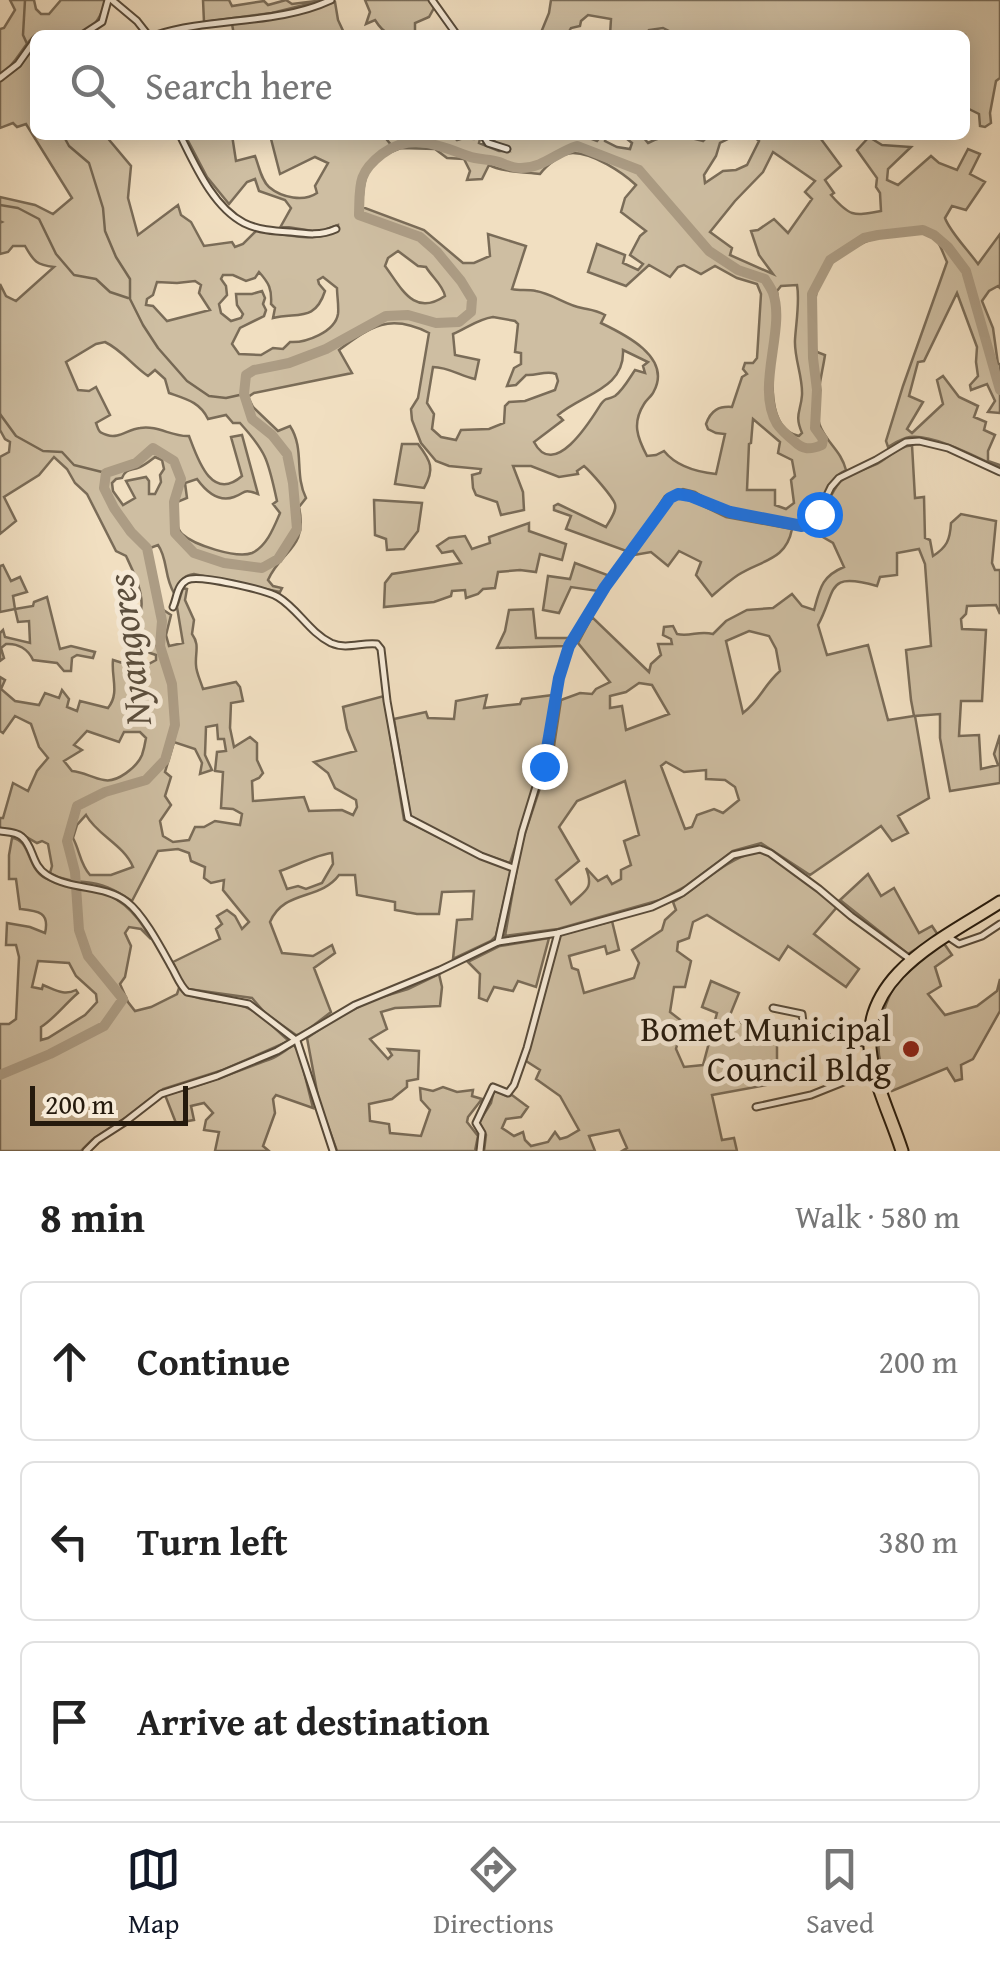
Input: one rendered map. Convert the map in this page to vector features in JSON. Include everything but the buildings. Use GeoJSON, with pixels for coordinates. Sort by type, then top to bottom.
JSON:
{"type":"FeatureCollection","features":[{"type":"Feature","properties":{"kind":"highway"},"geometry":{"type":"LineString","coordinates":[[902,1151],[869,1045],[872,1019],[880,998],[910,960],[1000,902]]}},
{"type":"Feature","properties":{"kind":"street"},"geometry":{"type":"LineString","coordinates":[[90,30],[102,22],[110,0],[144,30]]}},
{"type":"Feature","properties":{"kind":"street"},"geometry":{"type":"LineString","coordinates":[[178,30],[272,16],[331,0]]}},
{"type":"Feature","properties":{"kind":"street"},"geometry":{"type":"LineString","coordinates":[[432,0],[453,30]]}},
{"type":"Feature","properties":{"kind":"street"},"geometry":{"type":"LineString","coordinates":[[0,78],[18,64],[30,47]]}},
{"type":"Feature","properties":{"kind":"street"},"geometry":{"type":"LineString","coordinates":[[183,140],[211,190],[247,225],[314,234],[336,228]]}},
{"type":"Feature","properties":{"kind":"street"},"geometry":{"type":"LineString","coordinates":[[486,140],[506,149]]}},
{"type":"Feature","properties":{"kind":"street"},"geometry":{"type":"LineString","coordinates":[[498,942],[522,832],[544,766],[566,653],[605,587],[670,498],[678,494],[690,496],[730,512],[802,526],[815,520],[839,478],[906,442],[948,448],[1000,472]]}},
{"type":"Feature","properties":{"kind":"street"},"geometry":{"type":"LineString","coordinates":[[173,607],[182,583],[190,578],[207,579],[274,594],[332,643],[378,644],[408,818],[481,856],[514,868]]}},
{"type":"Feature","properties":{"kind":"street"},"geometry":{"type":"LineString","coordinates":[[0,831],[22,837],[40,870],[59,880],[110,892],[133,907],[188,992],[249,1004],[297,1041],[333,1151]]}},
{"type":"Feature","properties":{"kind":"street"},"geometry":{"type":"LineString","coordinates":[[86,1151],[160,1094],[217,1076],[297,1041],[355,1005],[498,942],[558,934],[667,901],[733,855],[760,849],[770,853],[910,960]]}},
{"type":"Feature","properties":{"kind":"street"},"geometry":{"type":"LineString","coordinates":[[947,936],[959,944],[1000,924]]}},
{"type":"Feature","properties":{"kind":"street"},"geometry":{"type":"LineString","coordinates":[[480,1151],[482,1133],[476,1120],[493,1088],[508,1092],[514,1086],[558,934]]}},
{"type":"Feature","properties":{"kind":"street"},"geometry":{"type":"LineString","coordinates":[[773,1008],[802,1014],[807,1036],[850,1039],[869,1045]]}},
{"type":"Feature","properties":{"kind":"street"},"geometry":{"type":"LineString","coordinates":[[756,1107],[811,1095],[874,1070]]}},
{"type":"Feature","properties":{"kind":"shaded area"},"geometry":{"type":"Polygon","coordinates":[[[10,0],[34,0],[41,14],[49,14],[61,0],[106,0],[87,30],[30,30],[30,41],[0,76],[0,29],[15,10],[10,0]]]}},
{"type":"Feature","properties":{"kind":"shaded area"},"geometry":{"type":"Polygon","coordinates":[[[203,0],[229,0],[232,6],[324,0],[272,13],[204,22],[203,0]]]}},
{"type":"Feature","properties":{"kind":"shaded area"},"geometry":{"type":"Polygon","coordinates":[[[365,0],[431,0],[434,8],[429,17],[415,23],[415,30],[383,30],[375,20],[366,24],[370,12],[365,0]]]}},
{"type":"Feature","properties":{"kind":"shaded area"},"geometry":{"type":"Polygon","coordinates":[[[551,0],[1000,0],[1000,78],[996,81],[991,123],[985,127],[980,126],[979,114],[970,110],[970,30],[610,30],[611,19],[588,15],[580,26],[570,30],[542,30],[551,0]]]}},
{"type":"Feature","properties":{"kind":"shaded area"},"geometry":{"type":"Polygon","coordinates":[[[335,2],[343,30],[233,30],[232,24],[271,19],[335,2]]]}},
{"type":"Feature","properties":{"kind":"shaded area"},"geometry":{"type":"Polygon","coordinates":[[[30,49],[30,130],[26,124],[0,128],[0,81],[20,66],[30,49]]]}},
{"type":"Feature","properties":{"kind":"shaded area"},"geometry":{"type":"Polygon","coordinates":[[[36,140],[109,140],[131,166],[128,198],[138,235],[178,205],[204,246],[232,242],[235,247],[257,230],[298,237],[319,236],[338,230],[338,225],[319,232],[281,226],[291,208],[285,200],[259,191],[255,179],[247,182],[229,204],[207,177],[188,140],[233,140],[236,161],[255,156],[269,187],[300,198],[317,193],[315,186],[328,163],[315,157],[280,174],[271,140],[480,140],[499,151],[508,151],[493,140],[605,140],[630,149],[632,143],[628,140],[726,140],[720,143],[704,175],[705,183],[723,171],[747,165],[758,140],[822,140],[841,166],[825,180],[834,193],[831,195],[848,211],[858,214],[881,211],[877,178],[857,150],[866,140],[911,147],[888,169],[887,180],[898,185],[931,156],[957,170],[968,149],[980,154],[970,174],[985,182],[966,210],[952,206],[945,218],[978,264],[1000,234],[1000,288],[989,291],[982,301],[993,328],[1000,364],[1000,413],[988,412],[995,401],[987,384],[971,390],[970,385],[978,376],[977,347],[957,293],[924,361],[918,362],[909,396],[923,402],[907,429],[912,433],[943,404],[937,380],[943,376],[959,397],[978,406],[974,417],[986,422],[984,430],[995,435],[988,461],[1000,468],[931,439],[904,438],[888,447],[886,441],[903,386],[947,262],[937,241],[910,231],[857,246],[829,266],[821,277],[816,294],[815,347],[825,355],[818,420],[846,470],[831,484],[816,515],[801,523],[734,511],[683,489],[665,496],[629,552],[566,529],[571,516],[554,510],[558,504],[606,527],[615,504],[584,466],[578,474],[559,477],[531,466],[513,466],[523,492],[524,510],[501,515],[497,502],[476,495],[472,475],[481,469],[436,461],[421,443],[411,409],[418,398],[429,333],[403,324],[371,329],[339,350],[352,373],[248,397],[278,431],[290,426],[306,498],[299,507],[297,541],[268,580],[282,588],[280,592],[194,574],[183,579],[174,593],[161,550],[158,545],[150,548],[162,609],[171,615],[166,635],[169,646],[183,643],[177,607],[183,588],[187,589],[185,600],[194,620],[196,668],[203,689],[236,682],[240,687],[243,701],[231,703],[230,728],[234,747],[250,737],[257,743],[257,760],[263,773],[252,781],[253,801],[304,797],[309,811],[342,810],[353,815],[356,800],[335,788],[328,773],[314,762],[356,751],[343,707],[384,696],[404,820],[511,870],[496,936],[453,959],[457,920],[472,919],[474,891],[442,892],[439,914],[417,914],[395,910],[395,902],[357,895],[355,875],[339,875],[322,889],[284,904],[270,922],[282,953],[313,956],[332,945],[335,953],[314,968],[331,1012],[296,1035],[265,1013],[252,998],[188,989],[183,985],[173,962],[220,939],[216,929],[222,924],[217,916],[227,910],[242,929],[249,922],[223,890],[224,880],[211,883],[204,878],[205,867],[191,861],[189,853],[178,849],[158,851],[132,901],[103,886],[50,873],[48,844],[0,829],[13,783],[28,791],[48,758],[39,747],[31,724],[15,716],[3,733],[0,731],[0,677],[5,680],[1,689],[15,701],[39,705],[45,693],[59,698],[62,690],[69,699],[67,707],[77,711],[80,701],[108,708],[114,691],[113,660],[143,667],[156,660],[156,655],[138,649],[133,625],[139,618],[142,601],[126,556],[116,551],[87,494],[54,457],[39,475],[4,497],[16,521],[0,534],[0,457],[9,452],[10,442],[0,430],[0,284],[6,296],[16,301],[54,267],[36,262],[25,246],[13,246],[0,254],[0,197],[35,205],[53,214],[72,198],[36,140]],[[401,148],[381,158],[366,177],[362,207],[424,230],[463,263],[490,256],[488,234],[526,246],[512,289],[542,292],[602,313],[605,315],[601,323],[622,333],[651,357],[658,379],[637,424],[647,456],[664,451],[687,467],[716,474],[725,434],[708,429],[706,424],[716,410],[732,407],[742,377],[747,374],[743,369],[745,363],[753,363],[757,358],[761,294],[757,284],[715,266],[701,274],[684,265],[670,277],[649,265],[626,286],[588,272],[597,244],[625,255],[623,263],[638,270],[643,264],[630,255],[646,231],[621,212],[625,198],[636,185],[589,156],[564,155],[540,174],[489,165],[482,179],[467,180],[470,171],[464,159],[447,158],[435,149],[401,148]],[[773,152],[763,172],[710,232],[732,248],[730,255],[773,274],[759,255],[751,231],[774,219],[788,233],[812,199],[805,192],[815,181],[773,152]],[[398,251],[385,266],[403,291],[417,302],[434,302],[445,296],[426,267],[418,266],[398,251]],[[259,272],[246,281],[233,275],[223,275],[221,279],[227,295],[219,304],[221,313],[231,321],[243,314],[236,294],[262,291],[265,298],[264,316],[240,328],[232,344],[239,354],[261,355],[273,348],[283,349],[290,342],[319,335],[336,320],[337,288],[323,277],[318,280],[325,291],[311,312],[273,318],[275,308],[270,290],[259,272]],[[195,281],[157,282],[146,305],[153,306],[167,321],[210,310],[199,293],[201,285],[195,281]],[[797,285],[781,286],[777,291],[773,395],[785,429],[799,436],[802,388],[795,347],[797,285]],[[493,317],[453,334],[455,355],[479,360],[475,379],[433,367],[427,403],[434,414],[432,429],[441,437],[456,440],[461,430],[489,429],[504,423],[509,402],[525,401],[555,390],[556,374],[545,373],[526,375],[516,385],[507,386],[514,368],[521,364],[521,353],[515,352],[518,324],[493,317]],[[105,342],[66,362],[78,390],[96,387],[110,415],[96,423],[100,432],[116,436],[147,428],[189,436],[196,455],[214,481],[231,483],[242,476],[231,437],[242,435],[258,494],[247,491],[223,498],[208,491],[197,479],[185,483],[187,498],[177,502],[177,523],[179,531],[188,538],[226,553],[252,553],[266,541],[280,513],[273,504],[277,501],[266,459],[240,423],[233,423],[226,415],[208,419],[197,405],[169,393],[165,379],[155,370],[148,376],[105,342]],[[623,350],[617,374],[558,415],[563,420],[534,442],[542,452],[552,455],[571,444],[603,402],[618,394],[635,370],[645,373],[643,366],[648,362],[623,350]],[[753,419],[747,490],[775,490],[775,505],[786,509],[794,503],[792,460],[778,453],[780,442],[753,419]],[[155,457],[112,483],[123,505],[135,498],[126,481],[146,477],[149,494],[155,494],[164,469],[162,460],[155,457]],[[217,725],[206,727],[205,755],[212,770],[200,774],[202,763],[195,749],[174,742],[165,772],[171,777],[165,796],[171,805],[160,821],[163,836],[173,842],[189,840],[195,827],[215,821],[240,825],[242,814],[221,808],[223,772],[215,771],[217,752],[226,751],[224,739],[218,739],[217,725]],[[87,731],[74,745],[82,750],[64,761],[72,771],[115,779],[139,760],[146,738],[140,732],[124,732],[119,742],[87,731]],[[86,815],[73,838],[90,875],[111,875],[133,867],[86,815]],[[332,853],[280,871],[287,889],[306,889],[322,883],[333,864],[332,853]]]}},
{"type":"Feature","properties":{"kind":"shaded area"},"geometry":{"type":"Polygon","coordinates":[[[402,444],[418,444],[429,460],[430,476],[424,488],[395,484],[402,444]]]}},
{"type":"Feature","properties":{"kind":"shaded area"},"geometry":{"type":"Polygon","coordinates":[[[912,445],[915,498],[924,497],[925,538],[930,540],[933,556],[945,546],[951,523],[961,514],[996,521],[992,563],[995,570],[1000,570],[1000,614],[996,605],[967,606],[961,619],[962,629],[986,630],[982,701],[961,701],[959,736],[979,735],[981,769],[998,765],[994,754],[1000,735],[1000,783],[950,791],[940,738],[940,714],[915,716],[929,798],[898,816],[908,833],[892,841],[881,826],[810,875],[761,843],[733,851],[660,900],[558,929],[505,936],[521,845],[554,746],[561,700],[580,693],[592,694],[610,682],[578,643],[592,617],[649,672],[661,655],[658,644],[672,644],[663,635],[664,627],[673,626],[677,634],[713,634],[726,621],[747,610],[773,608],[792,594],[802,606],[814,610],[823,584],[844,567],[833,543],[809,529],[844,479],[912,445]],[[919,549],[897,553],[897,575],[880,577],[877,586],[849,581],[835,587],[818,625],[827,655],[868,645],[888,720],[914,716],[906,650],[931,646],[925,564],[919,549]],[[749,631],[726,641],[743,713],[780,671],[776,649],[769,636],[749,631]],[[639,683],[610,696],[610,708],[622,706],[626,730],[669,714],[652,685],[639,683]],[[666,762],[661,766],[685,829],[692,827],[697,815],[714,809],[723,813],[739,800],[735,787],[725,780],[706,779],[706,770],[684,772],[666,762]],[[625,781],[577,801],[559,827],[579,861],[556,880],[571,904],[589,885],[586,868],[598,881],[607,876],[612,884],[621,879],[621,870],[631,865],[624,841],[639,835],[625,781]]]}},
{"type":"Feature","properties":{"kind":"shaded area"},"geometry":{"type":"Polygon","coordinates":[[[682,498],[726,517],[792,529],[789,540],[778,554],[738,575],[712,596],[696,575],[701,562],[679,551],[668,566],[651,552],[634,555],[673,499],[682,498]]]}},
{"type":"Feature","properties":{"kind":"shaded area"},"geometry":{"type":"Polygon","coordinates":[[[374,500],[422,503],[418,531],[404,549],[387,550],[386,539],[375,535],[374,500]]]}},
{"type":"Feature","properties":{"kind":"shaded area"},"geometry":{"type":"Polygon","coordinates":[[[529,523],[529,531],[566,544],[562,560],[540,554],[536,572],[498,572],[495,588],[466,598],[465,590],[452,591],[451,596],[434,602],[384,607],[385,583],[392,574],[461,563],[453,551],[442,553],[437,546],[449,538],[465,536],[472,549],[490,543],[489,537],[529,523]]]}},
{"type":"Feature","properties":{"kind":"shaded area"},"geometry":{"type":"Polygon","coordinates":[[[575,563],[610,576],[598,591],[571,587],[559,613],[543,610],[548,576],[570,579],[575,563]]]}},
{"type":"Feature","properties":{"kind":"shaded area"},"geometry":{"type":"Polygon","coordinates":[[[3,565],[11,581],[20,577],[27,592],[13,596],[15,609],[0,612],[0,566],[3,565]]]}},
{"type":"Feature","properties":{"kind":"shaded area"},"geometry":{"type":"Polygon","coordinates":[[[47,597],[60,649],[71,646],[95,652],[93,658],[77,655],[72,658],[71,671],[64,671],[57,663],[33,660],[22,648],[6,644],[1,648],[4,658],[0,661],[0,633],[3,630],[5,637],[30,643],[29,621],[18,622],[15,609],[33,606],[47,597]]]}},
{"type":"Feature","properties":{"kind":"shaded area"},"geometry":{"type":"Polygon","coordinates":[[[533,609],[536,638],[570,638],[565,646],[497,648],[509,610],[533,609]]]}},
{"type":"Feature","properties":{"kind":"shaded area"},"geometry":{"type":"Polygon","coordinates":[[[487,695],[484,708],[553,695],[543,761],[510,863],[483,854],[410,815],[394,719],[426,712],[428,718],[454,719],[456,701],[487,695]]]}},
{"type":"Feature","properties":{"kind":"shaded area"},"geometry":{"type":"Polygon","coordinates":[[[12,838],[18,840],[45,878],[111,896],[134,914],[151,939],[141,929],[129,927],[125,933],[131,946],[120,984],[135,1011],[177,994],[179,988],[196,997],[250,1009],[289,1041],[223,1070],[163,1089],[81,1151],[0,1151],[0,1024],[16,1019],[19,957],[16,945],[6,945],[7,923],[45,933],[46,926],[41,914],[20,909],[16,879],[9,879],[12,838]],[[38,961],[32,987],[42,989],[43,985],[60,992],[78,993],[41,1027],[41,1040],[85,1015],[97,1002],[96,994],[76,976],[69,963],[38,961]]]}},
{"type":"Feature","properties":{"kind":"shaded area"},"geometry":{"type":"Polygon","coordinates":[[[758,851],[767,853],[817,888],[837,907],[814,934],[859,969],[846,987],[788,946],[779,960],[707,915],[693,922],[689,938],[678,942],[677,951],[691,961],[685,987],[674,987],[670,1012],[683,1022],[676,1049],[684,1067],[703,1065],[717,1013],[702,1007],[711,981],[739,993],[728,1020],[747,1024],[758,1040],[777,1044],[777,1083],[712,1095],[722,1140],[734,1138],[737,1151],[622,1151],[627,1148],[619,1130],[589,1136],[595,1151],[484,1151],[486,1135],[479,1122],[494,1090],[512,1095],[528,1107],[521,1117],[506,1119],[502,1128],[514,1136],[523,1132],[531,1146],[548,1142],[555,1132],[560,1139],[579,1130],[560,1096],[536,1079],[540,1070],[526,1061],[560,935],[612,921],[619,950],[607,954],[605,946],[569,956],[572,968],[578,970],[584,993],[634,978],[639,963],[632,950],[662,930],[665,920],[676,910],[673,902],[723,867],[758,851]]]}},
{"type":"Feature","properties":{"kind":"shaded area"},"geometry":{"type":"Polygon","coordinates":[[[868,874],[881,896],[894,888],[919,933],[932,926],[938,935],[908,954],[840,900],[868,874]]]}},
{"type":"Feature","properties":{"kind":"shaded area"},"geometry":{"type":"Polygon","coordinates":[[[549,938],[536,987],[518,981],[513,991],[494,987],[487,1001],[479,998],[480,974],[468,962],[500,946],[549,938]]]}},
{"type":"Feature","properties":{"kind":"shaded area"},"geometry":{"type":"Polygon","coordinates":[[[943,942],[952,955],[935,967],[941,986],[928,994],[945,1015],[977,1006],[997,991],[1000,979],[1000,1011],[973,1059],[961,1065],[962,1079],[955,1081],[947,1068],[892,1091],[881,1065],[878,1040],[891,986],[943,942]]]}},
{"type":"Feature","properties":{"kind":"shaded area"},"geometry":{"type":"Polygon","coordinates":[[[439,974],[440,1006],[381,1012],[387,1029],[370,1039],[388,1059],[392,1055],[388,1049],[419,1051],[418,1079],[407,1081],[407,1087],[392,1099],[369,1104],[370,1121],[389,1124],[390,1133],[421,1136],[430,1110],[421,1100],[420,1088],[473,1090],[472,1096],[482,1099],[467,1122],[478,1136],[475,1151],[337,1151],[319,1102],[307,1038],[372,1000],[439,974]]]}},
{"type":"Feature","properties":{"kind":"shaded area"},"geometry":{"type":"Polygon","coordinates":[[[294,1045],[313,1108],[276,1095],[275,1113],[263,1146],[269,1151],[215,1151],[219,1132],[204,1130],[213,1113],[204,1103],[191,1106],[194,1120],[176,1123],[165,1095],[273,1058],[294,1045]]]}},
{"type":"Feature","properties":{"kind":"waterway"},"geometry":{"type":"LineString","coordinates":[[25,0],[23,35],[30,50]]}},
{"type":"Feature","properties":{"kind":"waterway"},"geometry":{"type":"LineString","coordinates":[[66,140],[89,163],[103,208],[105,231],[130,279],[130,299],[158,348],[187,381],[209,396],[244,394]]}},
{"type":"Feature","properties":{"kind":"waterway"},"geometry":{"type":"LineString","coordinates":[[387,140],[392,146]]}},
{"type":"Feature","properties":{"kind":"waterway","name":"Nyangores"},"geometry":{"type":"LineString","coordinates":[[0,1075],[104,1026],[123,999],[88,956],[79,930],[75,872],[67,841],[77,806],[105,792],[146,780],[165,760],[175,725],[172,684],[160,646],[162,621],[147,548],[114,508],[104,488],[106,473],[136,463],[153,448],[174,461],[181,479],[174,502],[175,533],[194,553],[224,563],[262,568],[278,559],[297,529],[287,454],[252,419],[244,394],[246,375],[326,349],[386,316],[459,322],[471,312],[472,299],[461,281],[420,237],[359,215],[364,174],[382,154],[403,143],[425,143],[521,168],[577,146],[639,170],[709,251],[738,270],[765,279],[776,307],[769,376],[771,409],[780,428],[804,448],[822,445],[823,439],[815,428],[812,294],[830,260],[864,238],[923,230],[948,247],[966,271],[1000,390]]}},
{"type":"Feature","properties":{"kind":"waterway"},"geometry":{"type":"LineString","coordinates":[[0,205],[18,208],[39,219],[56,254],[74,275],[96,279],[110,292],[128,298]]}},
{"type":"Feature","properties":{"kind":"waterway"},"geometry":{"type":"LineString","coordinates":[[0,414],[16,436],[43,451],[62,452],[74,465],[106,473]]}},
{"type":"Feature","properties":{"kind":"place","name":"Bomet Municipal Council Bldg"},"geometry":{"type":"Point","coordinates":[911,1049]}},
{"type":"Feature","properties":{"kind":"route"},"geometry":{"type":"LineString","coordinates":[[544,766],[559,678],[569,646],[605,587],[670,498],[678,494],[690,496],[722,510],[802,526],[819,514]]}}]}
